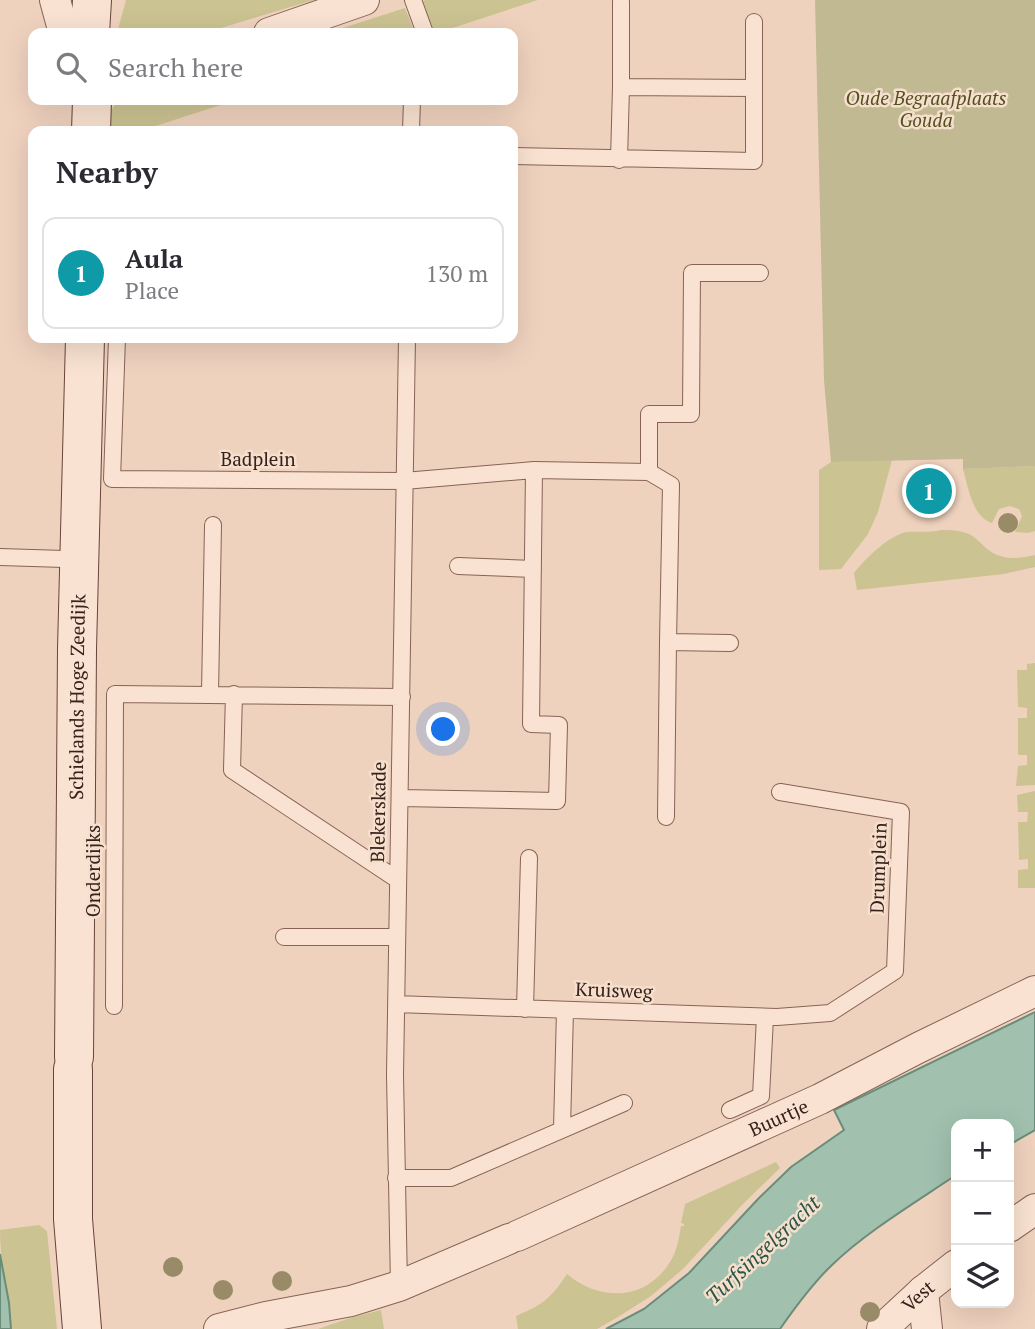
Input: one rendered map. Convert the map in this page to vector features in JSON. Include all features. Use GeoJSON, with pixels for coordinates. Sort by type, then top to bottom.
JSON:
{"type":"FeatureCollection","features":[{"type":"Feature","properties":{"kind":"main road"},"geometry":{"type":"LineString","coordinates":[[90,28],[92,0]]}},
{"type":"Feature","properties":{"kind":"main road"},"geometry":{"type":"LineString","coordinates":[[91,126],[92,105]]}},
{"type":"Feature","properties":{"kind":"main road","name":"Schielands Hoge Zeedijk"},"geometry":{"type":"LineString","coordinates":[[82,1329],[73,1219],[77,649],[85,343]]}},
{"type":"Feature","properties":{"kind":"street"},"geometry":{"type":"LineString","coordinates":[[55,0],[63,28]]}},
{"type":"Feature","properties":{"kind":"street"},"geometry":{"type":"LineString","coordinates":[[283,28],[364,0]]}},
{"type":"Feature","properties":{"kind":"street","name":"Buurtje"},"geometry":{"type":"LineString","coordinates":[[219,1329],[351,1301],[399,1286],[513,1238],[820,1099],[1035,991]]}},
{"type":"Feature","properties":{"kind":"street"},"geometry":{"type":"LineString","coordinates":[[1014,1224],[1035,1209]]}},
{"type":"Feature","properties":{"kind":"street","name":"Vest"},"geometry":{"type":"LineString","coordinates":[[882,1329],[951,1269]]}},
{"type":"Feature","properties":{"kind":"street"},"geometry":{"type":"LineString","coordinates":[[923,1291],[928,1329]]}},
{"type":"Feature","properties":{"kind":"lane"},"geometry":{"type":"LineString","coordinates":[[413,0],[423,28]]}},
{"type":"Feature","properties":{"kind":"lane"},"geometry":{"type":"LineString","coordinates":[[620,159],[621,2]]}},
{"type":"Feature","properties":{"kind":"lane"},"geometry":{"type":"LineString","coordinates":[[518,156],[754,162],[754,22]]}},
{"type":"Feature","properties":{"kind":"lane"},"geometry":{"type":"LineString","coordinates":[[621,87],[754,89]]}},
{"type":"Feature","properties":{"kind":"lane"},"geometry":{"type":"LineString","coordinates":[[411,126],[412,105]]}},
{"type":"Feature","properties":{"kind":"lane"},"geometry":{"type":"LineString","coordinates":[[666,817],[671,485],[649,472],[649,414],[691,414],[692,273],[760,273]]}},
{"type":"Feature","properties":{"kind":"lane","name":"Badplein"},"geometry":{"type":"LineString","coordinates":[[117,343],[112,480],[404,481],[534,470],[649,472]]}},
{"type":"Feature","properties":{"kind":"lane","name":"Blekerskade"},"geometry":{"type":"LineString","coordinates":[[399,1286],[395,1075],[407,343]]}},
{"type":"Feature","properties":{"kind":"lane"},"geometry":{"type":"LineString","coordinates":[[400,798],[557,801],[559,724],[531,724],[534,470]]}},
{"type":"Feature","properties":{"kind":"lane"},"geometry":{"type":"LineString","coordinates":[[213,525],[210,694],[402,697]]}},
{"type":"Feature","properties":{"kind":"lane"},"geometry":{"type":"LineString","coordinates":[[0,557],[80,557]]}},
{"type":"Feature","properties":{"kind":"lane"},"geometry":{"type":"LineString","coordinates":[[458,566],[533,569]]}},
{"type":"Feature","properties":{"kind":"lane"},"geometry":{"type":"LineString","coordinates":[[668,642],[730,643]]}},
{"type":"Feature","properties":{"kind":"lane","name":"Onderdijks"},"geometry":{"type":"LineString","coordinates":[[114,1006],[115,694],[210,694]]}},
{"type":"Feature","properties":{"kind":"lane"},"geometry":{"type":"LineString","coordinates":[[234,694],[232,770],[398,880]]}},
{"type":"Feature","properties":{"kind":"lane","name":"Drumplein"},"geometry":{"type":"LineString","coordinates":[[780,792],[901,813],[895,971],[831,1013]]}},
{"type":"Feature","properties":{"kind":"lane"},"geometry":{"type":"LineString","coordinates":[[525,1009],[529,858]]}},
{"type":"Feature","properties":{"kind":"lane"},"geometry":{"type":"LineString","coordinates":[[284,937],[397,937]]}},
{"type":"Feature","properties":{"kind":"lane","name":"Kruisweg"},"geometry":{"type":"LineString","coordinates":[[396,1004],[765,1017],[831,1013]]}},
{"type":"Feature","properties":{"kind":"lane"},"geometry":{"type":"LineString","coordinates":[[562,1129],[565,1010]]}},
{"type":"Feature","properties":{"kind":"lane"},"geometry":{"type":"LineString","coordinates":[[730,1110],[761,1096],[765,1017]]}},
{"type":"Feature","properties":{"kind":"lane"},"geometry":{"type":"LineString","coordinates":[[396,1178],[451,1178],[624,1103]]}},
{"type":"Feature","properties":{"kind":"shaded area"},"geometry":{"type":"Polygon","coordinates":[[[126,0],[314,0],[221,28],[118,28],[126,0]]]}},
{"type":"Feature","properties":{"kind":"shaded area"},"geometry":{"type":"Polygon","coordinates":[[[538,0],[452,28],[431,28],[421,2],[538,0]]]}},
{"type":"Feature","properties":{"kind":"shaded area"},"geometry":{"type":"Polygon","coordinates":[[[405,8],[413,28],[343,28],[405,8]]]}},
{"type":"Feature","properties":{"kind":"shaded area"},"geometry":{"type":"Polygon","coordinates":[[[115,105],[221,105],[155,126],[110,126],[112,109],[115,105]]]}},
{"type":"Feature","properties":{"kind":"shaded area"},"geometry":{"type":"Polygon","coordinates":[[[892,460],[878,512],[868,534],[841,569],[819,570],[819,470],[831,462],[892,460]]]}},
{"type":"Feature","properties":{"kind":"shaded area"},"geometry":{"type":"Polygon","coordinates":[[[1035,466],[1035,531],[1015,532],[1022,516],[1019,509],[1010,506],[999,509],[992,523],[985,520],[975,508],[963,469],[1035,466]]]}},
{"type":"Feature","properties":{"kind":"shaded area"},"geometry":{"type":"Polygon","coordinates":[[[941,530],[969,534],[992,552],[1004,557],[1035,555],[1035,567],[1004,574],[857,590],[854,573],[885,543],[907,532],[941,530]]]}},
{"type":"Feature","properties":{"kind":"shaded area"},"geometry":{"type":"Polygon","coordinates":[[[1035,663],[1035,785],[1016,786],[1018,766],[1027,765],[1027,755],[1018,755],[1018,718],[1027,718],[1027,708],[1018,707],[1017,670],[1027,670],[1027,664],[1035,663]]]}},
{"type":"Feature","properties":{"kind":"shaded area"},"geometry":{"type":"Polygon","coordinates":[[[1035,791],[1035,888],[1018,888],[1018,870],[1028,869],[1028,859],[1019,860],[1018,822],[1027,822],[1028,812],[1018,812],[1017,795],[1035,791]]]}},
{"type":"Feature","properties":{"kind":"shaded area"},"geometry":{"type":"Polygon","coordinates":[[[776,1162],[780,1168],[683,1269],[651,1296],[597,1329],[518,1329],[516,1316],[546,1300],[567,1274],[580,1283],[608,1293],[636,1290],[648,1284],[660,1275],[670,1262],[681,1226],[684,1226],[681,1223],[685,1204],[776,1162]]]}},
{"type":"Feature","properties":{"kind":"shaded area"},"geometry":{"type":"Polygon","coordinates":[[[39,1225],[47,1231],[57,1329],[11,1329],[0,1230],[39,1225]]]}},
{"type":"Feature","properties":{"kind":"shaded area"},"geometry":{"type":"Polygon","coordinates":[[[381,1310],[384,1329],[318,1329],[350,1318],[381,1310]]]}},
{"type":"Feature","properties":{"kind":"green space","name":"Oude Begraafplaats Gouda"},"geometry":{"type":"Polygon","coordinates":[[[815,0],[1035,0],[1035,466],[963,469],[963,459],[831,462],[824,380],[815,0]]]}},
{"type":"Feature","properties":{"kind":"water","name":"Turfsingelgracht"},"geometry":{"type":"Polygon","coordinates":[[[1035,1012],[1035,1130],[1014,1142],[1014,1119],[951,1119],[951,1178],[845,1253],[811,1288],[780,1329],[606,1329],[644,1309],[689,1273],[791,1167],[844,1130],[834,1110],[1035,1012]]]}},
{"type":"Feature","properties":{"kind":"water"},"geometry":{"type":"Polygon","coordinates":[[[0,1254],[9,1303],[11,1329],[0,1329],[0,1254]]]}},
{"type":"Feature","properties":{"kind":"place","name":"Aula"},"geometry":{"type":"Point","coordinates":[929,491]}}]}
